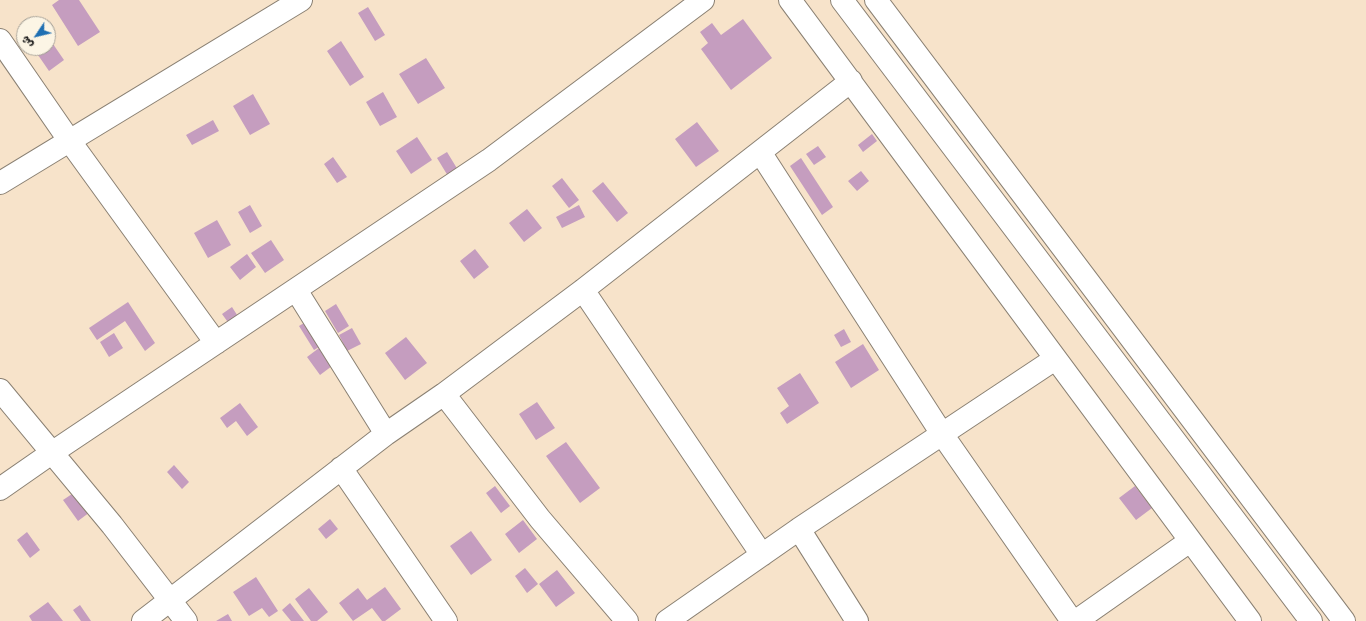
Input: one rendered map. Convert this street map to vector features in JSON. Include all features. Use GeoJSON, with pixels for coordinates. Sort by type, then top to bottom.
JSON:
{"type":"FeatureCollection","features":[{"type":"Feature","properties":{"kind":"main road"},"geometry":{"type":"LineString","coordinates":[[0,183],[301,0]]}},
{"type":"Feature","properties":{"kind":"main road"},"geometry":{"type":"LineString","coordinates":[[0,489],[489,160],[703,0]]}},
{"type":"Feature","properties":{"kind":"main road"},"geometry":{"type":"LineString","coordinates":[[790,0],[1250,621]]}},
{"type":"Feature","properties":{"kind":"main road"},"geometry":{"type":"LineString","coordinates":[[842,0],[1311,621]]}},
{"type":"Feature","properties":{"kind":"main road"},"geometry":{"type":"LineString","coordinates":[[876,0],[1344,621]]}},
{"type":"Feature","properties":{"kind":"main road"},"geometry":{"type":"LineString","coordinates":[[0,40],[69,140],[216,343]]}},
{"type":"Feature","properties":{"kind":"main road"},"geometry":{"type":"LineString","coordinates":[[143,621],[386,434],[444,394],[583,290],[851,81]]}},
{"type":"Feature","properties":{"kind":"main road"},"geometry":{"type":"LineString","coordinates":[[760,152],[942,434],[1072,621]]}},
{"type":"Feature","properties":{"kind":"main road"},"geometry":{"type":"LineString","coordinates":[[296,290],[386,434]]}},
{"type":"Feature","properties":{"kind":"main road"},"geometry":{"type":"LineString","coordinates":[[583,290],[762,555]]}},
{"type":"Feature","properties":{"kind":"main road"},"geometry":{"type":"LineString","coordinates":[[667,621],[799,529],[1056,359]]}},
{"type":"Feature","properties":{"kind":"main road"},"geometry":{"type":"LineString","coordinates":[[0,390],[53,452],[112,525],[186,621]]}},
{"type":"Feature","properties":{"kind":"main road"},"geometry":{"type":"LineString","coordinates":[[444,394],[540,519],[627,621]]}},
{"type":"Feature","properties":{"kind":"main road"},"geometry":{"type":"LineString","coordinates":[[341,468],[445,620]]}},
{"type":"Feature","properties":{"kind":"main road"},"geometry":{"type":"LineString","coordinates":[[799,529],[857,621]]}},
{"type":"Feature","properties":{"kind":"main road"},"geometry":{"type":"LineString","coordinates":[[1076,621],[1190,541]]}},
{"type":"Feature","properties":{"kind":"building"},"geometry":{"type":"Polygon","coordinates":[[[59,0],[79,0],[100,32],[78,46],[52,5],[59,0]]]}},
{"type":"Feature","properties":{"kind":"building"},"geometry":{"type":"Polygon","coordinates":[[[368,7],[385,35],[375,41],[358,13],[368,7]]]}},
{"type":"Feature","properties":{"kind":"building"},"geometry":{"type":"Polygon","coordinates":[[[743,19],[772,58],[731,90],[701,49],[708,43],[700,32],[712,23],[721,35],[743,19]]]}},
{"type":"Feature","properties":{"kind":"building"},"geometry":{"type":"Polygon","coordinates":[[[341,41],[364,77],[350,86],[327,51],[341,41]]]}},
{"type":"Feature","properties":{"kind":"building"},"geometry":{"type":"Polygon","coordinates":[[[56,48],[64,60],[49,71],[39,56],[56,56],[56,48]]]}},
{"type":"Feature","properties":{"kind":"building"},"geometry":{"type":"Polygon","coordinates":[[[426,58],[445,88],[418,104],[399,74],[426,58]]]}},
{"type":"Feature","properties":{"kind":"building"},"geometry":{"type":"Polygon","coordinates":[[[383,92],[397,117],[380,126],[366,102],[383,92]]]}},
{"type":"Feature","properties":{"kind":"building"},"geometry":{"type":"Polygon","coordinates":[[[253,94],[270,124],[250,135],[233,106],[253,94]]]}},
{"type":"Feature","properties":{"kind":"building"},"geometry":{"type":"Polygon","coordinates":[[[213,120],[219,131],[192,145],[186,135],[213,120]]]}},
{"type":"Feature","properties":{"kind":"building"},"geometry":{"type":"Polygon","coordinates":[[[697,122],[719,151],[696,167],[675,139],[697,122]]]}},
{"type":"Feature","properties":{"kind":"building"},"geometry":{"type":"Polygon","coordinates":[[[872,134],[877,141],[863,152],[858,145],[872,134]]]}},
{"type":"Feature","properties":{"kind":"building"},"geometry":{"type":"Polygon","coordinates":[[[417,137],[432,160],[411,174],[396,151],[417,137]]]}},
{"type":"Feature","properties":{"kind":"building"},"geometry":{"type":"Polygon","coordinates":[[[818,146],[826,157],[814,165],[806,154],[818,146]]]}},
{"type":"Feature","properties":{"kind":"building"},"geometry":{"type":"Polygon","coordinates":[[[447,152],[458,170],[448,176],[437,158],[447,152]]]}},
{"type":"Feature","properties":{"kind":"building"},"geometry":{"type":"Polygon","coordinates":[[[333,157],[347,177],[337,183],[324,164],[333,157]]]}},
{"type":"Feature","properties":{"kind":"building"},"geometry":{"type":"Polygon","coordinates":[[[801,158],[833,207],[822,215],[790,166],[801,158]]]}},
{"type":"Feature","properties":{"kind":"building"},"geometry":{"type":"Polygon","coordinates":[[[861,171],[869,181],[857,191],[848,181],[861,171]]]}},
{"type":"Feature","properties":{"kind":"building"},"geometry":{"type":"Polygon","coordinates":[[[562,178],[579,200],[569,208],[552,186],[562,178]]]}},
{"type":"Feature","properties":{"kind":"building"},"geometry":{"type":"Polygon","coordinates":[[[603,182],[628,213],[617,222],[592,191],[603,182]]]}},
{"type":"Feature","properties":{"kind":"building"},"geometry":{"type":"Polygon","coordinates":[[[250,205],[262,226],[250,233],[238,212],[250,205]]]}},
{"type":"Feature","properties":{"kind":"building"},"geometry":{"type":"Polygon","coordinates":[[[579,205],[585,217],[562,228],[556,217],[579,205]]]}},
{"type":"Feature","properties":{"kind":"building"},"geometry":{"type":"Polygon","coordinates":[[[527,209],[542,228],[524,242],[509,223],[527,209]]]}},
{"type":"Feature","properties":{"kind":"building"},"geometry":{"type":"Polygon","coordinates":[[[217,220],[231,245],[208,258],[194,233],[217,220]]]}},
{"type":"Feature","properties":{"kind":"building"},"geometry":{"type":"Polygon","coordinates":[[[271,240],[284,260],[265,273],[251,253],[271,240]]]}},
{"type":"Feature","properties":{"kind":"building"},"geometry":{"type":"Polygon","coordinates":[[[475,249],[489,267],[474,279],[460,261],[475,249]]]}},
{"type":"Feature","properties":{"kind":"building"},"geometry":{"type":"Polygon","coordinates":[[[247,254],[256,267],[240,280],[230,267],[247,254]]]}},
{"type":"Feature","properties":{"kind":"building"},"geometry":{"type":"Polygon","coordinates":[[[128,302],[155,343],[145,351],[125,321],[97,340],[89,328],[128,302]]]}},
{"type":"Feature","properties":{"kind":"building"},"geometry":{"type":"Polygon","coordinates":[[[336,304],[349,326],[338,333],[325,311],[336,304]]]}},
{"type":"Feature","properties":{"kind":"building"},"geometry":{"type":"Polygon","coordinates":[[[232,307],[239,318],[230,325],[222,314],[232,307]]]}},
{"type":"Feature","properties":{"kind":"building"},"geometry":{"type":"Polygon","coordinates":[[[309,320],[324,344],[314,350],[299,326],[309,320]]]}},
{"type":"Feature","properties":{"kind":"building"},"geometry":{"type":"Polygon","coordinates":[[[352,328],[361,344],[347,351],[339,335],[352,328]]]}},
{"type":"Feature","properties":{"kind":"building"},"geometry":{"type":"Polygon","coordinates":[[[844,329],[851,342],[841,347],[834,335],[844,329]]]}},
{"type":"Feature","properties":{"kind":"building"},"geometry":{"type":"Polygon","coordinates":[[[114,333],[123,348],[109,357],[100,342],[114,333]]]}},
{"type":"Feature","properties":{"kind":"building"},"geometry":{"type":"Polygon","coordinates":[[[406,337],[427,363],[405,380],[385,353],[406,337]]]}},
{"type":"Feature","properties":{"kind":"building"},"geometry":{"type":"Polygon","coordinates":[[[863,344],[879,370],[851,388],[835,362],[863,344]]]}},
{"type":"Feature","properties":{"kind":"building"},"geometry":{"type":"Polygon","coordinates":[[[323,345],[336,363],[320,375],[307,357],[323,345]]]}},
{"type":"Feature","properties":{"kind":"building"},"geometry":{"type":"Polygon","coordinates":[[[800,373],[819,403],[787,424],[780,413],[789,406],[777,388],[800,373]]]}},
{"type":"Feature","properties":{"kind":"building"},"geometry":{"type":"Polygon","coordinates":[[[537,402],[555,428],[536,440],[519,414],[537,402]]]}},
{"type":"Feature","properties":{"kind":"building"},"geometry":{"type":"Polygon","coordinates":[[[240,403],[258,427],[247,436],[236,421],[227,428],[220,418],[240,403]]]}},
{"type":"Feature","properties":{"kind":"building"},"geometry":{"type":"Polygon","coordinates":[[[566,442],[600,488],[580,503],[546,456],[566,442]]]}},
{"type":"Feature","properties":{"kind":"building"},"geometry":{"type":"Polygon","coordinates":[[[174,465],[189,482],[182,489],[167,472],[174,465]]]}},
{"type":"Feature","properties":{"kind":"building"},"geometry":{"type":"Polygon","coordinates":[[[495,486],[510,506],[501,513],[486,493],[495,486]]]}},
{"type":"Feature","properties":{"kind":"building"},"geometry":{"type":"Polygon","coordinates":[[[1135,486],[1152,508],[1136,520],[1119,498],[1135,486]]]}},
{"type":"Feature","properties":{"kind":"building"},"geometry":{"type":"Polygon","coordinates":[[[75,492],[90,512],[78,521],[63,500],[75,492]]]}},
{"type":"Feature","properties":{"kind":"building"},"geometry":{"type":"Polygon","coordinates":[[[330,519],[338,529],[326,539],[318,529],[330,519]]]}},
{"type":"Feature","properties":{"kind":"building"},"geometry":{"type":"Polygon","coordinates":[[[523,520],[537,539],[519,553],[505,534],[523,520]]]}},
{"type":"Feature","properties":{"kind":"building"},"geometry":{"type":"Polygon","coordinates":[[[471,531],[492,560],[471,575],[450,546],[471,531]]]}},
{"type":"Feature","properties":{"kind":"building"},"geometry":{"type":"Polygon","coordinates":[[[27,532],[40,550],[30,558],[17,540],[27,532]]]}},
{"type":"Feature","properties":{"kind":"building"},"geometry":{"type":"Polygon","coordinates":[[[525,568],[538,584],[527,593],[515,576],[525,568]]]}},
{"type":"Feature","properties":{"kind":"building"},"geometry":{"type":"Polygon","coordinates":[[[557,570],[575,593],[556,607],[539,584],[557,570]]]}},
{"type":"Feature","properties":{"kind":"building"},"geometry":{"type":"Polygon","coordinates":[[[256,577],[278,611],[269,617],[262,608],[249,616],[233,592],[256,577]]]}},
{"type":"Feature","properties":{"kind":"building"},"geometry":{"type":"Polygon","coordinates":[[[385,587],[401,609],[385,621],[382,621],[372,608],[353,621],[339,603],[358,588],[367,600],[385,587]]]}},
{"type":"Feature","properties":{"kind":"building"},"geometry":{"type":"Polygon","coordinates":[[[309,588],[328,612],[317,621],[311,621],[295,599],[309,588]]]}},
{"type":"Feature","properties":{"kind":"building"},"geometry":{"type":"Polygon","coordinates":[[[48,602],[63,621],[32,621],[29,616],[48,602]]]}},
{"type":"Feature","properties":{"kind":"building"},"geometry":{"type":"Polygon","coordinates":[[[290,603],[304,621],[291,621],[282,610],[290,603]]]}},
{"type":"Feature","properties":{"kind":"building"},"geometry":{"type":"Polygon","coordinates":[[[80,605],[91,621],[81,621],[73,610],[80,605]]]}},
{"type":"Feature","properties":{"kind":"building"},"geometry":{"type":"Polygon","coordinates":[[[228,614],[232,621],[216,621],[228,614]]]}}]}
